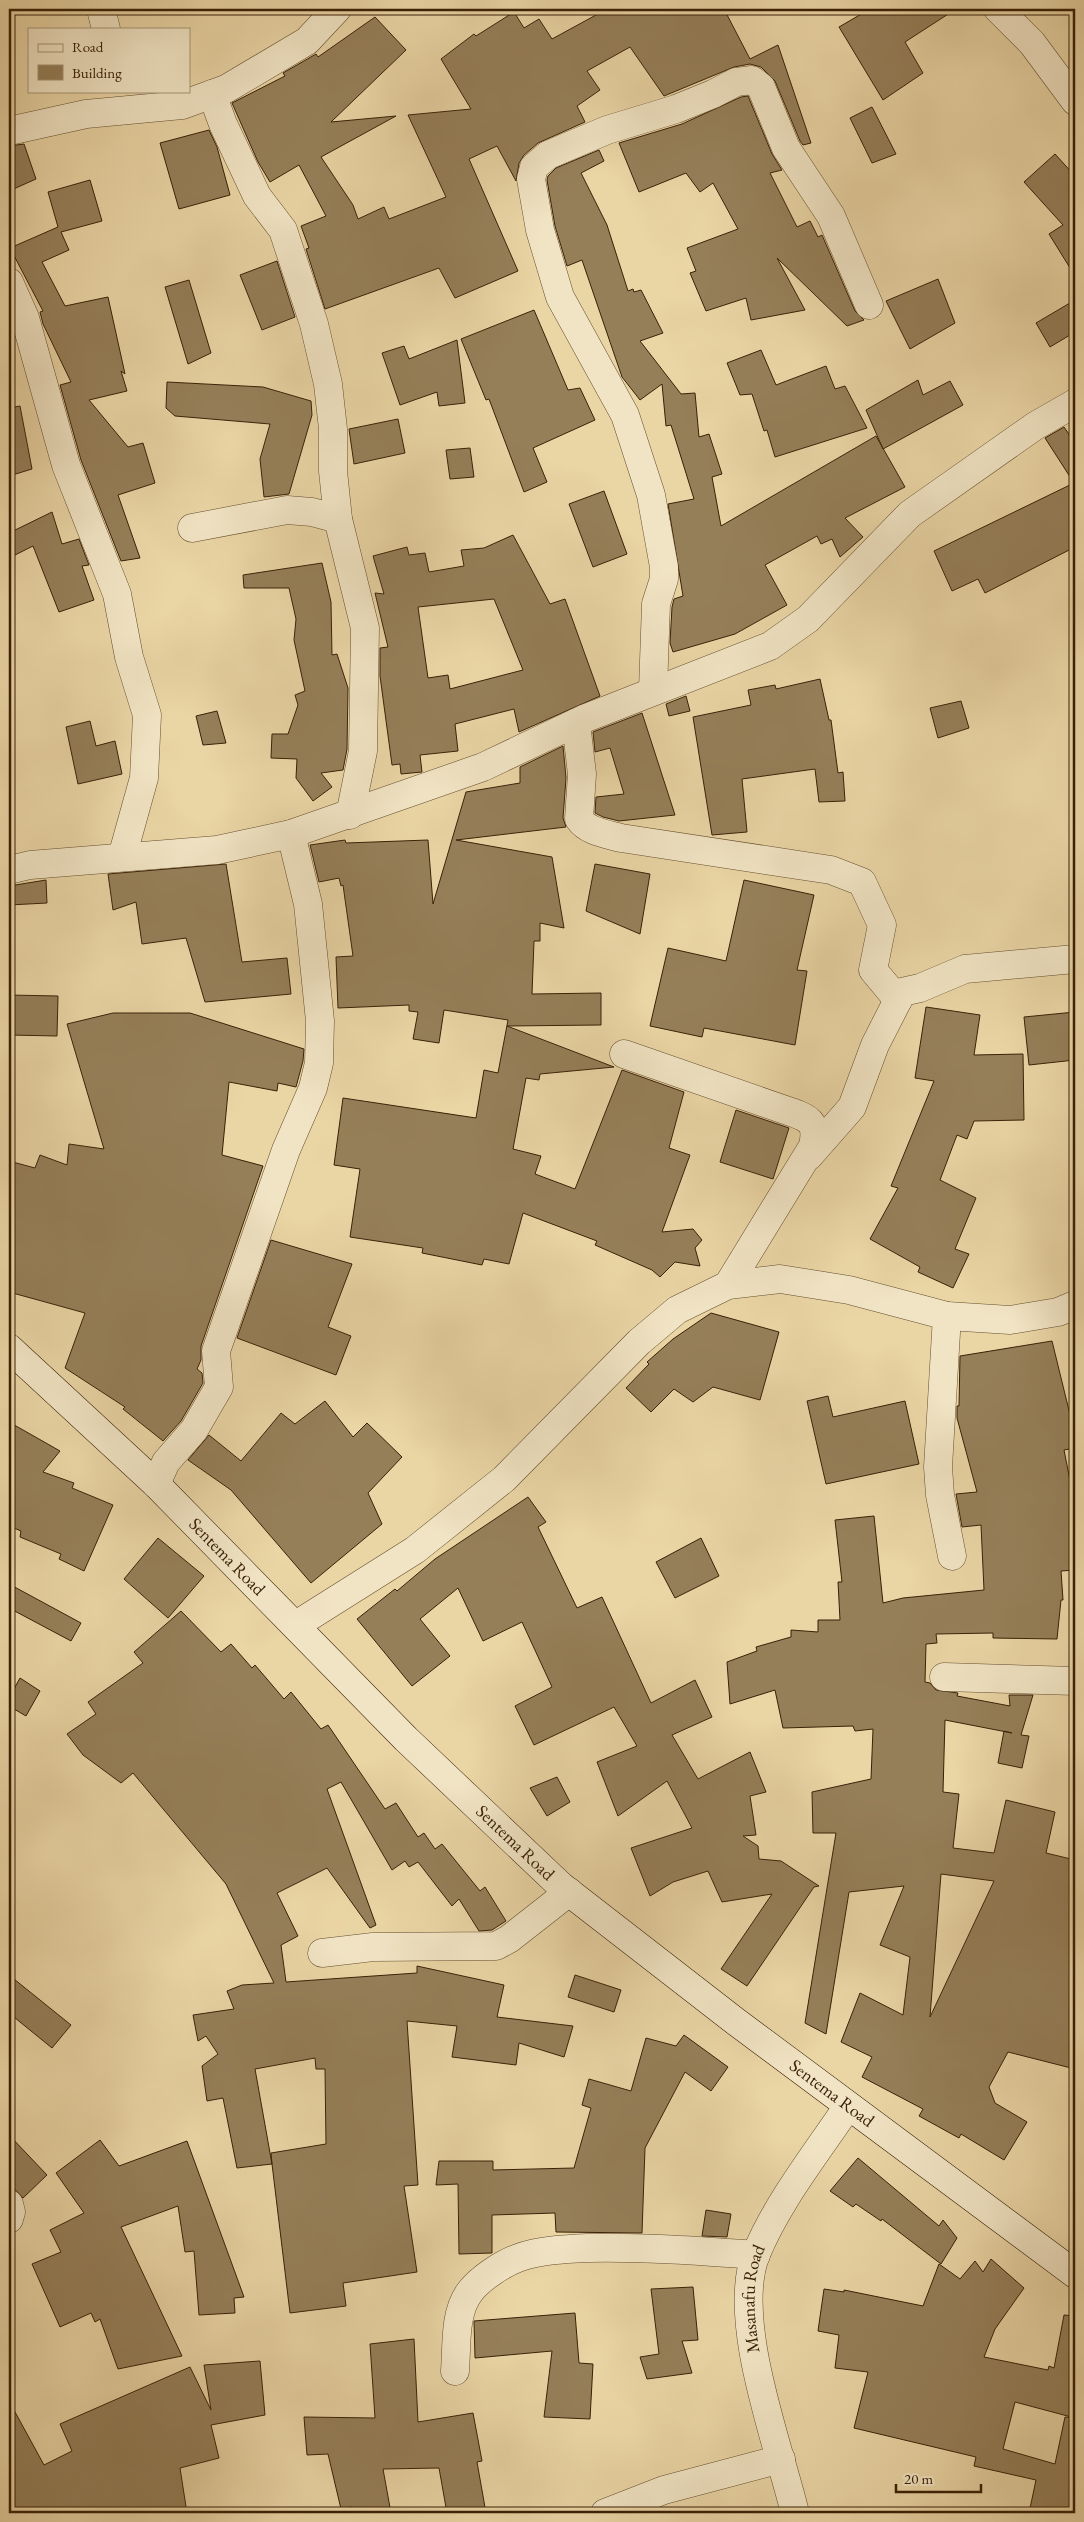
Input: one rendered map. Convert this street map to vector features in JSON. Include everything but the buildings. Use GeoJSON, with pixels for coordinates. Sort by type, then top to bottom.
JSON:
{"type":"FeatureCollection","features":[{"type":"Feature","properties":{"kind":"street"},"geometry":{"type":"LineString","coordinates":[[101,9],[106,28]]}},
{"type":"Feature","properties":{"kind":"street"},"geometry":{"type":"LineString","coordinates":[[9,131],[86,114],[135,100],[182,105],[212,94],[256,72],[307,41],[337,9]]}},
{"type":"Feature","properties":{"kind":"street"},"geometry":{"type":"LineString","coordinates":[[998,9],[1032,42],[1075,102]]}},
{"type":"Feature","properties":{"kind":"street"},"geometry":{"type":"LineString","coordinates":[[654,690],[656,604],[664,579],[664,567],[651,495],[625,415],[560,297],[552,275],[531,179],[534,167],[539,160],[548,155],[607,130],[676,110],[714,94],[736,82],[752,80],[761,86],[786,148],[831,216],[869,305]]}},
{"type":"Feature","properties":{"kind":"street"},"geometry":{"type":"LineString","coordinates":[[212,94],[222,124],[257,196],[282,230],[314,324],[328,384],[333,429],[338,519],[365,628],[363,751],[350,815]]}},
{"type":"Feature","properties":{"kind":"street"},"geometry":{"type":"LineString","coordinates":[[9,282],[25,318],[66,465],[117,594],[129,657],[147,715],[144,778],[122,857]]}},
{"type":"Feature","properties":{"kind":"street"},"geometry":{"type":"LineString","coordinates":[[9,870],[30,865],[217,850],[291,834],[483,768],[576,723],[654,690],[770,646],[815,613],[910,514],[1036,426],[1075,403]]}},
{"type":"Feature","properties":{"kind":"street"},"geometry":{"type":"LineString","coordinates":[[192,528],[287,510],[312,512],[338,519]]}},
{"type":"Feature","properties":{"kind":"street"},"geometry":{"type":"LineString","coordinates":[[576,723],[582,774],[579,819],[582,823],[590,829],[621,838],[831,870],[862,882],[882,926],[873,970],[898,1000]]}},
{"type":"Feature","properties":{"kind":"street"},"geometry":{"type":"LineString","coordinates":[[156,1484],[166,1462],[194,1430],[219,1387],[216,1351],[280,1169],[313,1088],[318,1063],[320,1021],[308,904],[291,834]]}},
{"type":"Feature","properties":{"kind":"street"},"geometry":{"type":"LineString","coordinates":[[802,1164],[852,1107],[875,1045],[902,992],[920,988],[966,969],[1075,959]]}},
{"type":"Feature","properties":{"kind":"street"},"geometry":{"type":"LineString","coordinates":[[624,1054],[803,1116],[811,1122],[816,1133],[813,1146],[728,1285]]}},
{"type":"Feature","properties":{"kind":"street"},"geometry":{"type":"LineString","coordinates":[[296,1625],[415,1550],[504,1479],[639,1342],[677,1310],[728,1285],[780,1279],[849,1290],[946,1316],[1010,1320],[1058,1312],[1075,1305]]}},
{"type":"Feature","properties":{"kind":"street"},"geometry":{"type":"LineString","coordinates":[[946,1316],[938,1467],[940,1495],[952,1556]]}},
{"type":"Feature","properties":{"kind":"street","name":"Sentema Road"},"geometry":{"type":"LineString","coordinates":[[9,1348],[156,1484],[406,1739],[569,1892],[848,2106],[1075,2274]]}},
{"type":"Feature","properties":{"kind":"street"},"geometry":{"type":"LineString","coordinates":[[944,1677],[1075,1681]]}},
{"type":"Feature","properties":{"kind":"street"},"geometry":{"type":"LineString","coordinates":[[322,1953],[373,1947],[496,1946],[509,1940],[569,1892]]}},
{"type":"Feature","properties":{"kind":"street","name":"Masanafu Road"},"geometry":{"type":"LineString","coordinates":[[795,2513],[757,2371],[748,2314],[750,2276],[756,2255],[786,2197],[848,2106]]}},
{"type":"Feature","properties":{"kind":"street"},"geometry":{"type":"LineString","coordinates":[[9,2204],[11,2212],[9,2219]]}},
{"type":"Feature","properties":{"kind":"street"},"geometry":{"type":"LineString","coordinates":[[455,2371],[458,2326],[469,2294],[482,2280],[518,2258],[563,2249],[639,2247],[756,2255]]}},
{"type":"Feature","properties":{"kind":"street"},"geometry":{"type":"LineString","coordinates":[[605,2513],[664,2490],[781,2459]]}}]}
